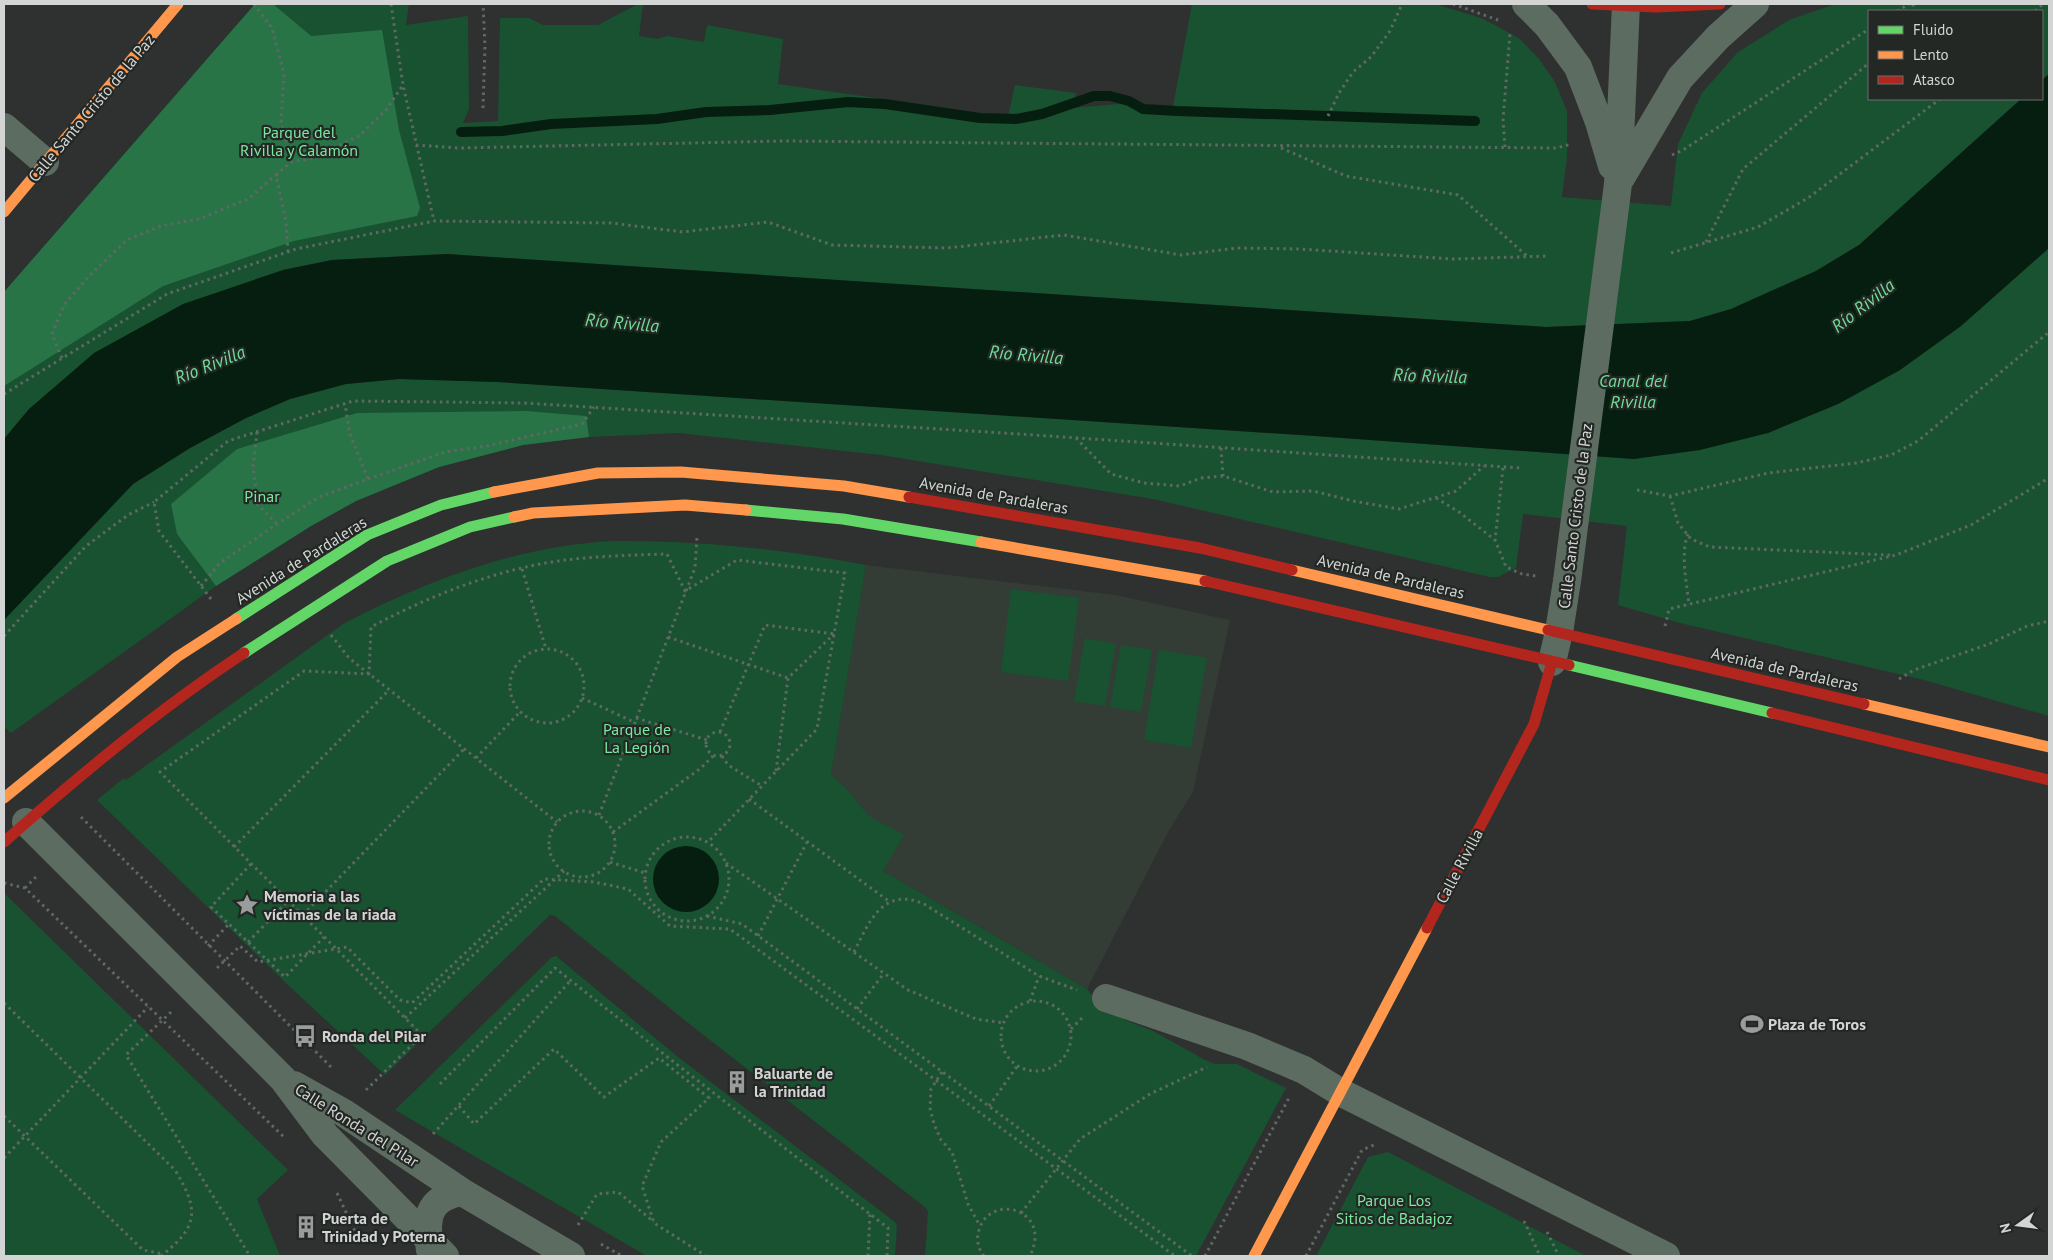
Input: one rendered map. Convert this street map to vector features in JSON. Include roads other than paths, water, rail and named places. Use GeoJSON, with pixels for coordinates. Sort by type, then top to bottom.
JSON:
{"type":"FeatureCollection","features":[{"type":"Feature","properties":{"kind":"main road","name":"Calle Santo Cristo de la Paz"},"geometry":{"type":"LineString","coordinates":[[4,212],[178,4]]}},
{"type":"Feature","properties":{"kind":"main road"},"geometry":{"type":"LineString","coordinates":[[1592,4],[1678,8],[1720,4]]}},
{"type":"Feature","properties":{"kind":"main road","name":"Avenida de Pardaleras"},"geometry":{"type":"LineString","coordinates":[[13,808],[177,658],[367,535],[441,505],[513,487],[598,473],[681,472],[844,486],[1200,548],[2049,747]]}},
{"type":"Feature","properties":{"kind":"main road"},"geometry":{"type":"LineString","coordinates":[[4,842],[13,808],[58,794],[197,684],[387,561],[470,527],[533,513],[685,505],[843,519],[1193,578],[2049,780]]}},
{"type":"Feature","properties":{"kind":"main road","name":"Calle Rivilla"},"geometry":{"type":"LineString","coordinates":[[1254,1256],[1534,724],[1552,662]]}},
{"type":"Feature","properties":{"kind":"street","name":"Calle Santo Cristo de la Paz"},"geometry":{"type":"LineString","coordinates":[[1617,188],[1680,78],[1718,37],[1755,4]]}},
{"type":"Feature","properties":{"kind":"street","name":"Calle Santo Cristo de la Paz"},"geometry":{"type":"LineString","coordinates":[[1560,632],[1617,188],[1626,6]]}},
{"type":"Feature","properties":{"kind":"street","name":"Calle Santo Cristo de la Paz"},"geometry":{"type":"LineString","coordinates":[[1518,14],[1547,25],[1578,67],[1599,122],[1617,188]]}},
{"type":"Feature","properties":{"kind":"street"},"geometry":{"type":"LineString","coordinates":[[4,128],[45,162]]}},
{"type":"Feature","properties":{"kind":"street","name":"Calle Rivilla"},"geometry":{"type":"LineString","coordinates":[[1552,662],[1560,632]]}},
{"type":"Feature","properties":{"kind":"street"},"geometry":{"type":"LineString","coordinates":[[13,808],[283,1079]]}},
{"type":"Feature","properties":{"kind":"street"},"geometry":{"type":"LineString","coordinates":[[1106,998],[1247,1046],[1304,1070],[1340,1092],[1666,1256]]}},
{"type":"Feature","properties":{"kind":"street","name":"Calle Ronda del Pilar"},"geometry":{"type":"LineString","coordinates":[[283,1079],[344,1114],[462,1192],[564,1247]]}},
{"type":"Feature","properties":{"kind":"street","name":"Calle Ronda del Pilar"},"geometry":{"type":"LineString","coordinates":[[283,1079],[325,1135],[435,1250]]}},
{"type":"Feature","properties":{"kind":"street","name":"Calle Ronda del Pilar"},"geometry":{"type":"LineString","coordinates":[[435,1250],[427,1220],[432,1206],[446,1195],[462,1192]]}},
{"type":"Feature","properties":{"kind":"water","name":"Canal del Rivilla"},"geometry":{"type":"Polygon","coordinates":[[[2049,74],[2049,248],[1961,326],[1900,370],[1838,404],[1768,433],[1700,450],[1634,459],[497,382],[399,379],[346,384],[290,399],[246,418],[190,448],[133,484],[4,620],[4,439],[29,409],[94,353],[183,304],[283,270],[332,260],[447,254],[1546,327],[1690,321],[1731,309],[1816,271],[1859,245],[2020,100],[2043,100],[2043,79],[2049,74]]]}},
{"type":"Feature","properties":{"kind":"water"},"geometry":{"type":"Polygon","coordinates":[[[686,846],[699,849],[709,856],[716,866],[719,879],[716,892],[709,902],[699,909],[686,912],[673,909],[663,902],[656,892],[653,879],[656,866],[663,856],[673,849],[686,846]]]}},
{"type":"Feature","properties":{"kind":"waterway"},"geometry":{"type":"LineString","coordinates":[[461,132],[502,131],[551,124],[657,119],[706,112],[770,110],[848,102],[885,104],[980,118],[1016,119],[1042,114],[1094,96],[1110,96],[1129,101],[1143,109],[1475,121]]}},
{"type":"Feature","properties":{"kind":"place","name":"Memoria a las víctimas de la riada"},"geometry":{"type":"Point","coordinates":[247,905]}},
{"type":"Feature","properties":{"kind":"place","name":"Plaza de Toros"},"geometry":{"type":"Point","coordinates":[1752,1024]}},
{"type":"Feature","properties":{"kind":"place","name":"Ronda del Pilar"},"geometry":{"type":"Point","coordinates":[305,1036]}},
{"type":"Feature","properties":{"kind":"place","name":"Baluarte de la Trinidad"},"geometry":{"type":"Point","coordinates":[737,1082]}},
{"type":"Feature","properties":{"kind":"place","name":"Puerta de Trinidad y Poterna"},"geometry":{"type":"Point","coordinates":[306,1227]}},
{"type":"Feature","properties":{"kind":"park label","name":"Parque del Rivilla y Calamón"},"geometry":{"type":"Point","coordinates":[299,141]}},
{"type":"Feature","properties":{"kind":"park label","name":"Pinar"},"geometry":{"type":"Point","coordinates":[262,496]}},
{"type":"Feature","properties":{"kind":"park label","name":"Parque de La Legión"},"geometry":{"type":"Point","coordinates":[637,738]}},
{"type":"Feature","properties":{"kind":"park label","name":"Parque Los Sitios de Badajoz"},"geometry":{"type":"Point","coordinates":[1394,1209]}},
{"type":"Feature","properties":{"kind":"water label","name":"Río Rivilla"},"geometry":{"type":"Point","coordinates":[1863,306]}},
{"type":"Feature","properties":{"kind":"water label","name":"Río Rivilla"},"geometry":{"type":"Point","coordinates":[622,323]}},
{"type":"Feature","properties":{"kind":"water label","name":"Río Rivilla"},"geometry":{"type":"Point","coordinates":[1026,355]}},
{"type":"Feature","properties":{"kind":"water label","name":"Río Rivilla"},"geometry":{"type":"Point","coordinates":[210,365]}},
{"type":"Feature","properties":{"kind":"water label","name":"Río Rivilla"},"geometry":{"type":"Point","coordinates":[1430,376]}}]}
